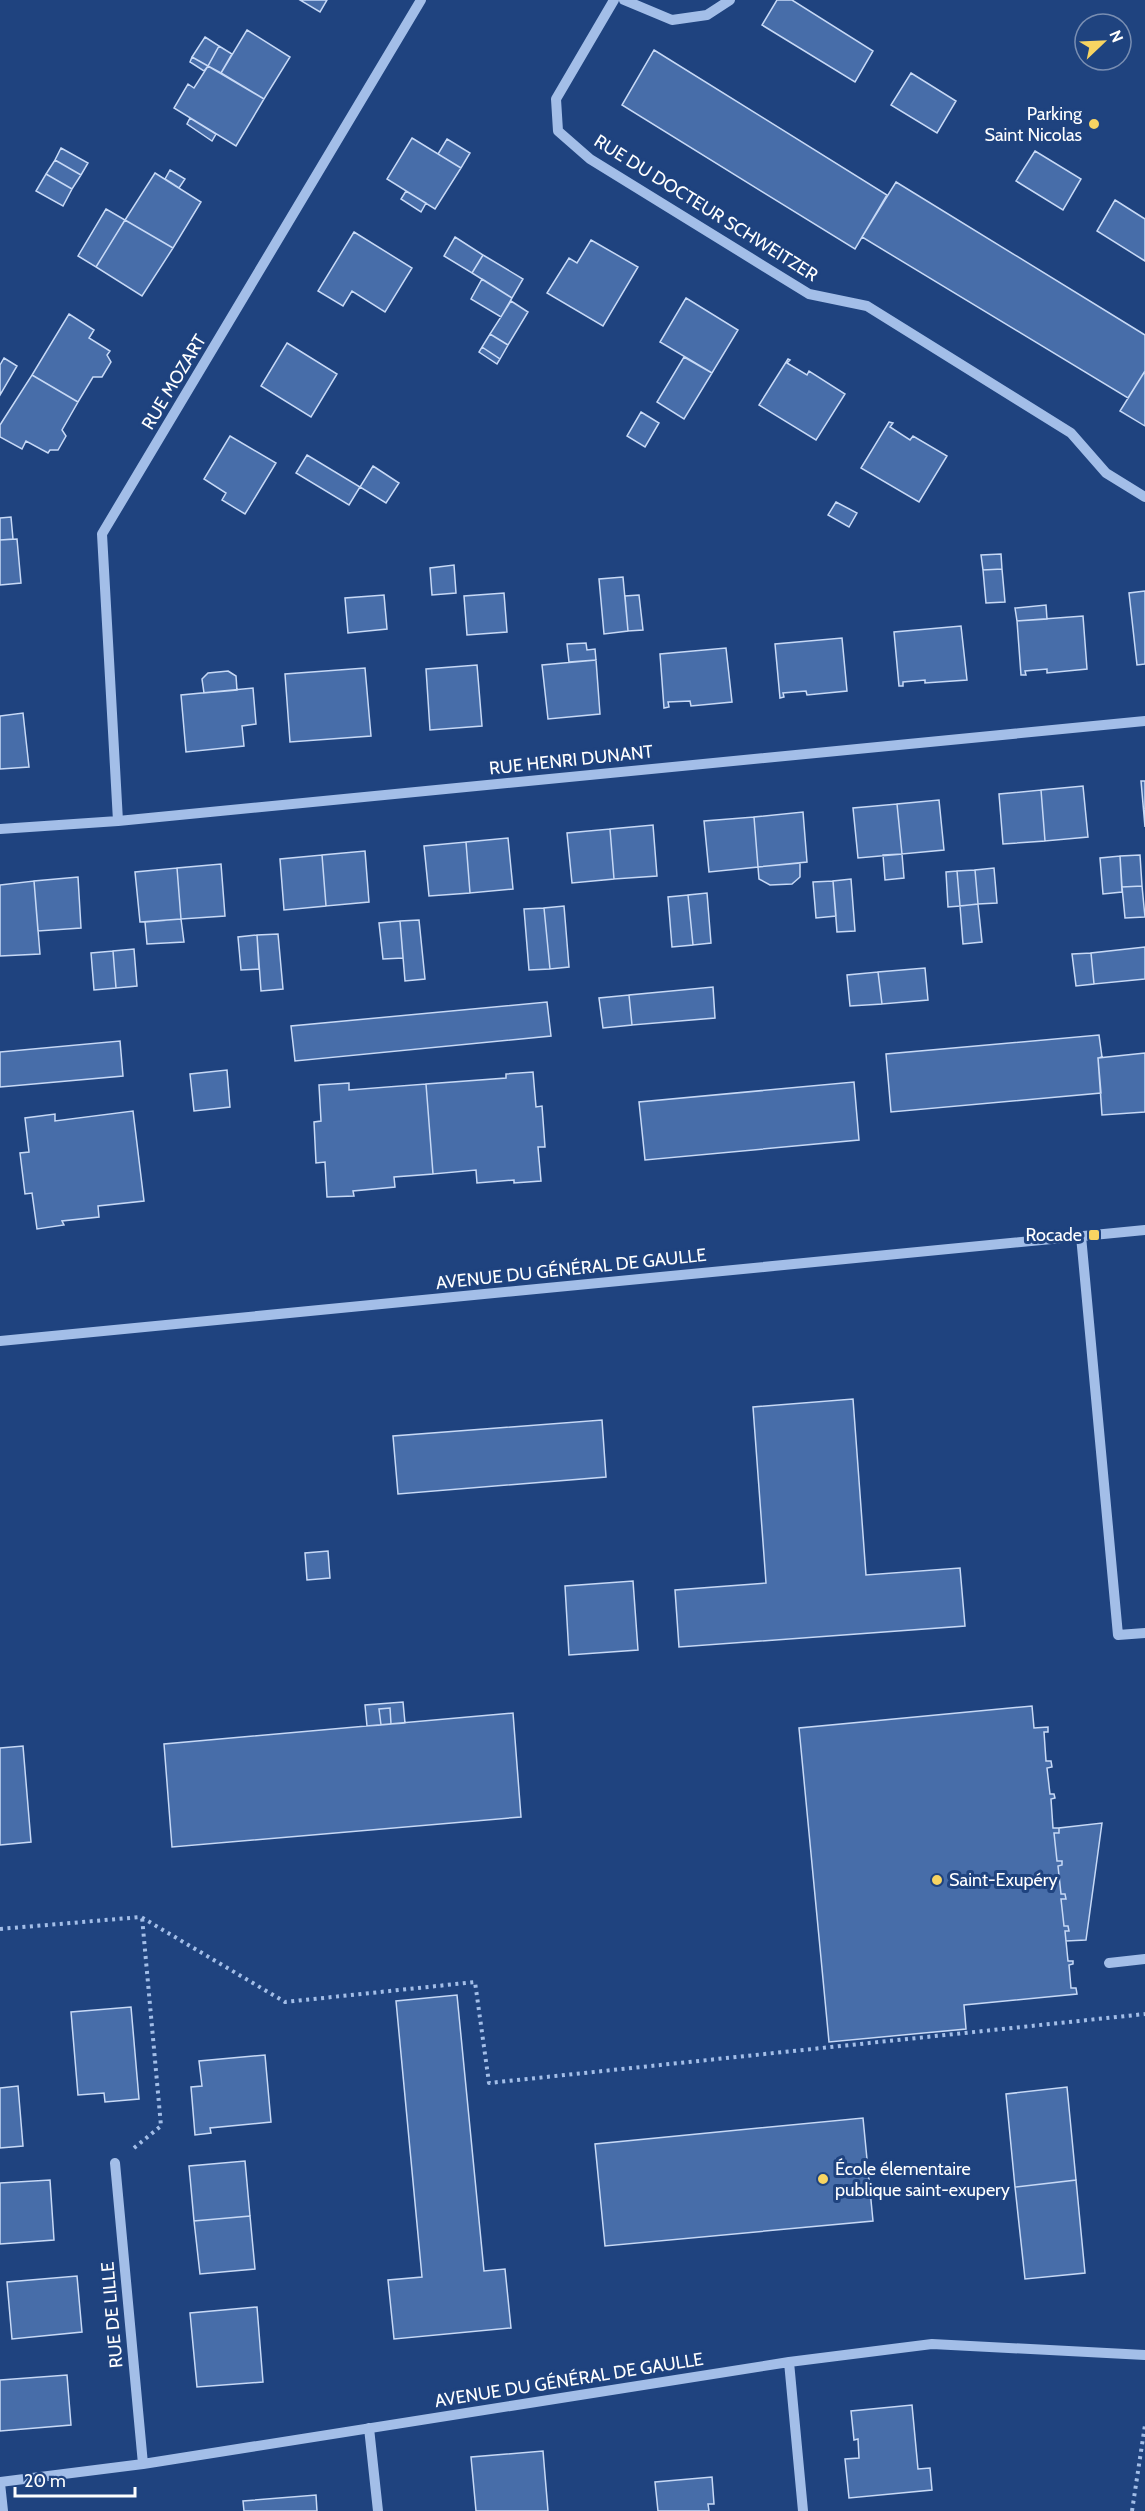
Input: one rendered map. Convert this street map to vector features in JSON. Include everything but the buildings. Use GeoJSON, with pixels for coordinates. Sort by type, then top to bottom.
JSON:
{"type":"FeatureCollection","features":[{"type":"Feature","properties":{"kind":"street","name":"RUE MOZART"},"geometry":{"type":"LineString","coordinates":[[118,821],[102,534],[421,0]]}},
{"type":"Feature","properties":{"kind":"street","name":"RUE DU DOCTEUR SCHWEITZER"},"geometry":{"type":"LineString","coordinates":[[614,0],[556,99],[558,131],[590,159],[809,294],[867,306],[1062,427],[1071,433],[1106,473],[1145,496]]}},
{"type":"Feature","properties":{"kind":"street"},"geometry":{"type":"LineString","coordinates":[[624,0],[672,20],[706,15],[730,0]]}},
{"type":"Feature","properties":{"kind":"street","name":"RUE HENRI DUNANT"},"geometry":{"type":"LineString","coordinates":[[0,829],[118,821],[1145,721]]}},
{"type":"Feature","properties":{"kind":"street","name":"AVENUE DU GÉNÉRAL DE GAULLE"},"geometry":{"type":"LineString","coordinates":[[0,1341],[1145,1230]]}},
{"type":"Feature","properties":{"kind":"street"},"geometry":{"type":"LineString","coordinates":[[1081,1236],[1118,1635],[1145,1633]]}},
{"type":"Feature","properties":{"kind":"street"},"geometry":{"type":"LineString","coordinates":[[1109,1963],[1145,1959]]}},
{"type":"Feature","properties":{"kind":"street","name":"RUE DE LILLE"},"geometry":{"type":"LineString","coordinates":[[115,2163],[142,2464]]}},
{"type":"Feature","properties":{"kind":"street","name":"AVENUE DU GÉNÉRAL DE GAULLE"},"geometry":{"type":"LineString","coordinates":[[0,2482],[142,2464],[789,2362],[932,2344],[1145,2355]]}},
{"type":"Feature","properties":{"kind":"street"},"geometry":{"type":"LineString","coordinates":[[789,2362],[803,2511]]}},
{"type":"Feature","properties":{"kind":"street"},"geometry":{"type":"LineString","coordinates":[[369,2428],[378,2511]]}},
{"type":"Feature","properties":{"kind":"street"},"geometry":{"type":"LineString","coordinates":[[0,2482],[3,2511]]}},
{"type":"Feature","properties":{"kind":"path"},"geometry":{"type":"LineString","coordinates":[[115,2163],[161,2126],[141,1917]]}},
{"type":"Feature","properties":{"kind":"path"},"geometry":{"type":"LineString","coordinates":[[0,1929],[141,1917],[285,2002],[475,1982],[489,2083],[1145,2014]]}},
{"type":"Feature","properties":{"kind":"path"},"geometry":{"type":"LineString","coordinates":[[1132,2511],[1145,2425]]}},
{"type":"Feature","properties":{"kind":"place","name":"Parking Saint Nicolas"},"geometry":{"type":"Point","coordinates":[1094,124]}},
{"type":"Feature","properties":{"kind":"place","name":"Rocade"},"geometry":{"type":"Point","coordinates":[1094,1235]}},
{"type":"Feature","properties":{"kind":"place","name":"Saint-Exupéry"},"geometry":{"type":"Point","coordinates":[937,1880]}},
{"type":"Feature","properties":{"kind":"place","name":"École élementaire publique saint-exupery"},"geometry":{"type":"Point","coordinates":[823,2179]}}]}
